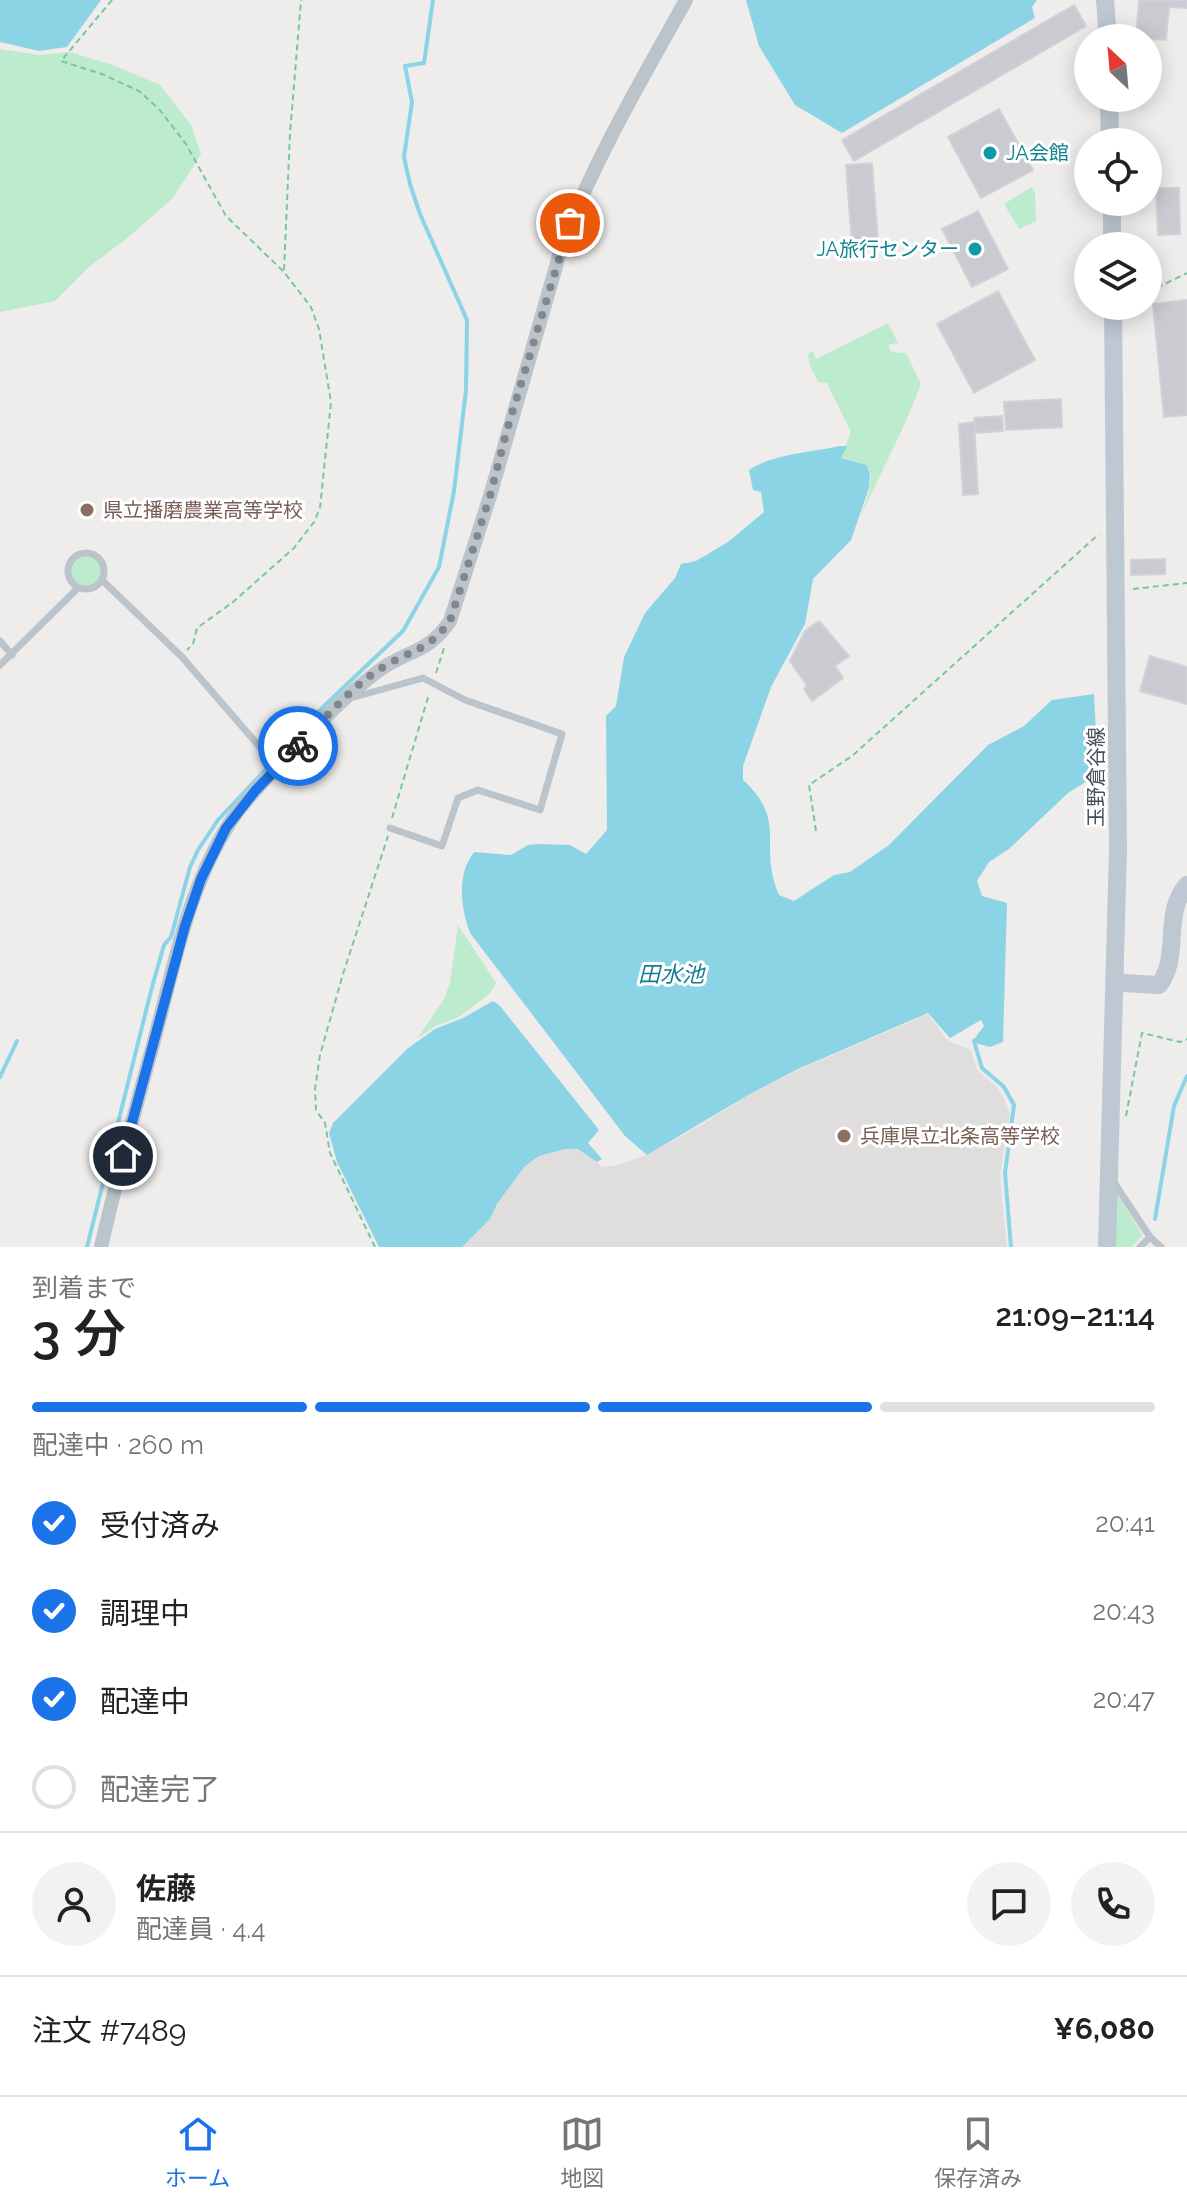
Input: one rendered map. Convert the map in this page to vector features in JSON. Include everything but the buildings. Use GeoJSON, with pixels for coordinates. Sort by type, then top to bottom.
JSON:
{"type":"FeatureCollection","features":[{"type":"Feature","properties":{"kind":"main road"},"geometry":{"type":"LineString","coordinates":[[1105,0],[1107,24]]}},
{"type":"Feature","properties":{"kind":"main road","name":"玉野倉谷線"},"geometry":{"type":"LineString","coordinates":[[1107,1247],[1118,850],[1113,320]]}},
{"type":"Feature","properties":{"kind":"main road"},"geometry":{"type":"LineString","coordinates":[[1123,983],[1159,985],[1166,976],[1174,907],[1178,895],[1187,885]]}},
{"type":"Feature","properties":{"kind":"street"},"geometry":{"type":"LineString","coordinates":[[101,1247],[181,941],[201,879],[226,828],[277,767],[345,699],[379,670],[422,649],[450,621],[577,204],[686,0]]}},
{"type":"Feature","properties":{"kind":"lane"},"geometry":{"type":"LineString","coordinates":[[82,553],[91,554],[104,567],[102,580],[91,589],[78,588],[69,578],[67,569],[74,557],[82,553]]}},
{"type":"Feature","properties":{"kind":"lane"},"geometry":{"type":"LineString","coordinates":[[102,580],[182,657],[277,767]]}},
{"type":"Feature","properties":{"kind":"lane"},"geometry":{"type":"LineString","coordinates":[[0,665],[78,588]]}},
{"type":"Feature","properties":{"kind":"lane"},"geometry":{"type":"LineString","coordinates":[[0,641],[12,655]]}},
{"type":"Feature","properties":{"kind":"lane"},"geometry":{"type":"LineString","coordinates":[[345,699],[423,678],[465,700],[562,734],[540,810],[478,790],[458,798],[442,846],[390,828]]}},
{"type":"Feature","properties":{"kind":"lane"},"geometry":{"type":"LineString","coordinates":[[1108,1174],[1150,1237],[1161,1247]]}},
{"type":"Feature","properties":{"kind":"lane"},"geometry":{"type":"LineString","coordinates":[[1140,1247],[1150,1237]]}},
{"type":"Feature","properties":{"kind":"path"},"geometry":{"type":"LineString","coordinates":[[112,0],[61,61],[102,74],[139,91],[159,109],[186,144],[226,216],[284,272],[311,307],[319,329],[331,402],[320,508],[314,522],[294,548],[233,602],[197,628],[193,644],[182,657]]}},
{"type":"Feature","properties":{"kind":"path"},"geometry":{"type":"LineString","coordinates":[[284,272],[290,134],[301,0]]}},
{"type":"Feature","properties":{"kind":"path"},"geometry":{"type":"LineString","coordinates":[[1162,285],[1187,273]]}},
{"type":"Feature","properties":{"kind":"path"},"geometry":{"type":"LineString","coordinates":[[816,831],[809,785],[852,756],[1115,520]]}},
{"type":"Feature","properties":{"kind":"path"},"geometry":{"type":"LineString","coordinates":[[1116,591],[1187,583]]}},
{"type":"Feature","properties":{"kind":"path"},"geometry":{"type":"LineString","coordinates":[[375,1247],[330,1153],[325,1123],[316,1110],[315,1089],[320,1055],[343,974],[448,635],[444,630]]}},
{"type":"Feature","properties":{"kind":"path"},"geometry":{"type":"LineString","coordinates":[[1126,1121],[1142,1033],[1180,1042],[1187,1039]]}},
{"type":"Feature","properties":{"kind":"shaded area","name":"兵庫県立北条高等学校"},"geometry":{"type":"Polygon","coordinates":[[[928,1014],[948,1041],[971,1050],[977,1070],[996,1086],[1010,1114],[1000,1175],[1007,1247],[462,1247],[490,1219],[497,1204],[525,1166],[539,1156],[578,1149],[602,1167],[647,1155],[750,1094],[928,1014]]]}},
{"type":"Feature","properties":{"kind":"green space"},"geometry":{"type":"Polygon","coordinates":[[[0,49],[39,55],[70,52],[113,65],[160,85],[191,125],[201,154],[173,198],[90,266],[55,301],[0,312],[0,49]]]}},
{"type":"Feature","properties":{"kind":"green space"},"geometry":{"type":"Polygon","coordinates":[[[1032,187],[1036,221],[1019,229],[1004,204],[1032,187]]]}},
{"type":"Feature","properties":{"kind":"green space"},"geometry":{"type":"Polygon","coordinates":[[[888,323],[898,343],[888,345],[891,352],[906,353],[921,384],[861,516],[871,476],[867,465],[841,458],[851,432],[827,383],[818,382],[808,354],[813,351],[816,359],[888,323]]]}},
{"type":"Feature","properties":{"kind":"green space"},"geometry":{"type":"Polygon","coordinates":[[[85,554],[97,559],[102,571],[97,583],[85,588],[73,583],[68,571],[73,559],[85,554]]]}},
{"type":"Feature","properties":{"kind":"green space"},"geometry":{"type":"Polygon","coordinates":[[[458,925],[496,983],[491,992],[474,1006],[417,1039],[444,999],[450,983],[458,925]]]}},
{"type":"Feature","properties":{"kind":"green space"},"geometry":{"type":"Polygon","coordinates":[[[1117,1194],[1143,1235],[1132,1247],[1115,1247],[1117,1194]]]}},
{"type":"Feature","properties":{"kind":"water"},"geometry":{"type":"Polygon","coordinates":[[[0,0],[101,0],[67,47],[39,51],[0,42],[0,0]]]}},
{"type":"Feature","properties":{"kind":"water"},"geometry":{"type":"Polygon","coordinates":[[[746,0],[1037,0],[1032,7],[1035,18],[842,133],[795,105],[759,46],[746,0]]]}},
{"type":"Feature","properties":{"kind":"water","name":"田水池"},"geometry":{"type":"Polygon","coordinates":[[[847,446],[841,458],[867,465],[869,488],[851,540],[813,579],[805,624],[771,687],[743,766],[743,780],[757,795],[769,822],[773,877],[779,895],[794,901],[834,875],[850,872],[889,845],[988,745],[1024,726],[1052,700],[1094,694],[1098,774],[1068,793],[1009,849],[989,862],[977,881],[982,896],[1007,903],[1003,1042],[990,1047],[972,1042],[984,1026],[981,1020],[950,1038],[928,1013],[798,1069],[647,1155],[625,1136],[470,933],[464,913],[462,881],[474,852],[511,855],[528,845],[539,844],[570,845],[586,854],[607,830],[606,716],[616,706],[624,657],[645,613],[675,578],[681,564],[696,561],[728,542],[764,512],[761,492],[753,490],[749,470],[781,457],[847,446]]]}},
{"type":"Feature","properties":{"kind":"water"},"geometry":{"type":"Polygon","coordinates":[[[493,1001],[599,1130],[588,1143],[602,1159],[597,1162],[578,1149],[539,1156],[525,1166],[497,1204],[490,1219],[462,1247],[379,1247],[337,1162],[329,1133],[333,1123],[407,1049],[435,1029],[493,1001]]]}},
{"type":"Feature","properties":{"kind":"waterway"},"geometry":{"type":"LineString","coordinates":[[301,732],[403,631],[439,567],[454,491],[466,390],[467,320],[420,214],[404,157],[412,102],[405,66],[424,63],[433,0]]}},
{"type":"Feature","properties":{"kind":"waterway"},"geometry":{"type":"LineString","coordinates":[[87,1247],[152,987],[164,945],[171,937],[190,867],[218,820],[267,768]]}},
{"type":"Feature","properties":{"kind":"waterway"},"geometry":{"type":"LineString","coordinates":[[0,1077],[17,1041]]}},
{"type":"Feature","properties":{"kind":"waterway"},"geometry":{"type":"LineString","coordinates":[[974,1041],[982,1068],[1004,1087],[1014,1105],[1005,1173],[1011,1247]]}},
{"type":"Feature","properties":{"kind":"waterway"},"geometry":{"type":"LineString","coordinates":[[1155,1219],[1174,1106],[1187,1076]]}},
{"type":"Feature","properties":{"kind":"way so far"},"geometry":{"type":"LineString","coordinates":[[298,746],[379,670],[422,649],[439,636],[450,621],[570,223]]}},
{"type":"Feature","properties":{"kind":"place","name":"JA会館"},"geometry":{"type":"Point","coordinates":[990,153]}},
{"type":"Feature","properties":{"kind":"place","name":"JA旅行センター"},"geometry":{"type":"Point","coordinates":[975,249]}},
{"type":"Feature","properties":{"kind":"place","name":"県立播磨農業高等学校"},"geometry":{"type":"Point","coordinates":[87,510]}},
{"type":"Feature","properties":{"kind":"place","name":"兵庫県立北条高等学校"},"geometry":{"type":"Point","coordinates":[844,1136]}},
{"type":"Feature","properties":{"kind":"route"},"geometry":{"type":"LineString","coordinates":[[123,1156],[185,926],[201,879],[226,828],[255,791],[298,746]]}}]}
